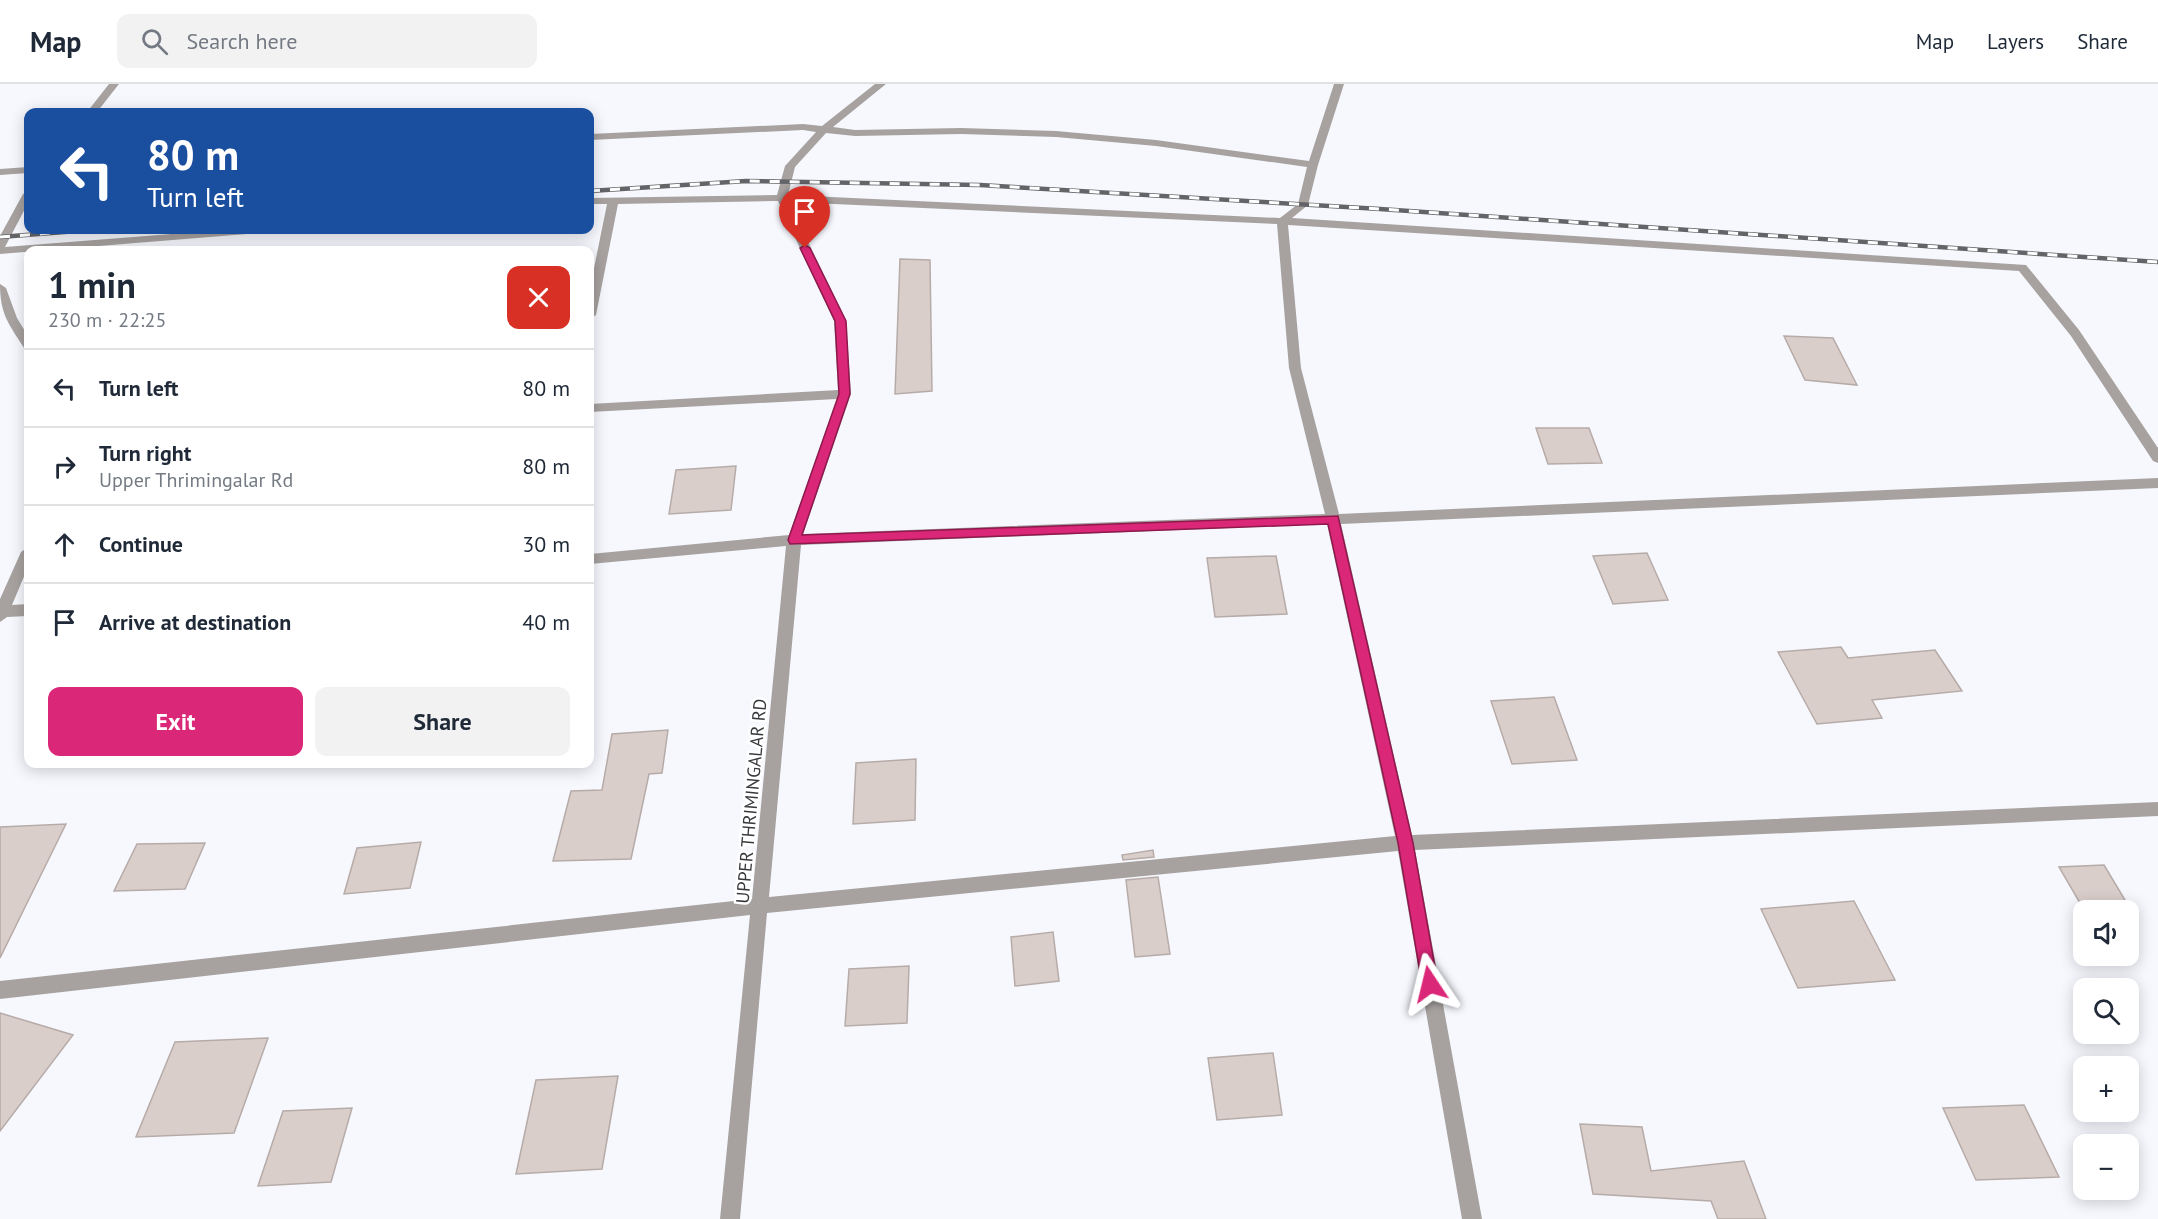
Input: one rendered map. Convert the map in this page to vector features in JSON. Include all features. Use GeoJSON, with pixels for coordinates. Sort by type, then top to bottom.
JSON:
{"type":"FeatureCollection","features":[{"type":"Feature","properties":{"kind":"street"},"geometry":{"type":"LineString","coordinates":[[95,108],[114,84]]}},
{"type":"Feature","properties":{"kind":"street"},"geometry":{"type":"LineString","coordinates":[[594,408],[844,394],[840,321],[782,198],[790,166],[823,130],[881,84]]}},
{"type":"Feature","properties":{"kind":"street"},"geometry":{"type":"LineString","coordinates":[[1282,221],[1303,205],[1313,165],[1339,84]]}},
{"type":"Feature","properties":{"kind":"street"},"geometry":{"type":"LineString","coordinates":[[594,137],[802,127],[855,133],[961,131],[1056,134],[1156,143],[1313,165]]}},
{"type":"Feature","properties":{"kind":"street"},"geometry":{"type":"LineString","coordinates":[[0,172],[24,170]]}},
{"type":"Feature","properties":{"kind":"street"},"geometry":{"type":"LineString","coordinates":[[594,201],[782,198],[1282,221],[2022,268],[2075,333],[2158,458]]}},
{"type":"Feature","properties":{"kind":"street"},"geometry":{"type":"LineString","coordinates":[[594,295],[613,199]]}},
{"type":"Feature","properties":{"kind":"street"},"geometry":{"type":"LineString","coordinates":[[0,246],[24,201]]}},
{"type":"Feature","properties":{"kind":"street"},"geometry":{"type":"LineString","coordinates":[[1282,221],[1295,368],[1333,519],[1406,843],[1472,1219]]}},
{"type":"Feature","properties":{"kind":"street"},"geometry":{"type":"LineString","coordinates":[[62,246],[210,234]]}},
{"type":"Feature","properties":{"kind":"street"},"geometry":{"type":"LineString","coordinates":[[0,251],[24,249]]}},
{"type":"Feature","properties":{"kind":"street"},"geometry":{"type":"LineString","coordinates":[[0,288],[11,318],[24,339]]}},
{"type":"Feature","properties":{"kind":"street","name":"UPPER THRIMINGALAR RD"},"geometry":{"type":"LineString","coordinates":[[730,1219],[794,540],[844,394]]}},
{"type":"Feature","properties":{"kind":"street"},"geometry":{"type":"LineString","coordinates":[[594,559],[794,540],[2158,483]]}},
{"type":"Feature","properties":{"kind":"street"},"geometry":{"type":"LineString","coordinates":[[1,613],[24,561]]}},
{"type":"Feature","properties":{"kind":"street"},"geometry":{"type":"LineString","coordinates":[[1,613],[24,610]]}},
{"type":"Feature","properties":{"kind":"street"},"geometry":{"type":"LineString","coordinates":[[0,990],[761,906],[1406,843],[2158,809]]}},
{"type":"Feature","properties":{"kind":"building"},"geometry":{"type":"Polygon","coordinates":[[[900,259],[930,260],[932,391],[895,394],[900,259]]]}},
{"type":"Feature","properties":{"kind":"building"},"geometry":{"type":"Polygon","coordinates":[[[1784,336],[1833,338],[1857,385],[1805,380],[1784,336]]]}},
{"type":"Feature","properties":{"kind":"building"},"geometry":{"type":"Polygon","coordinates":[[[1536,428],[1589,428],[1602,463],[1548,464],[1536,428]]]}},
{"type":"Feature","properties":{"kind":"building"},"geometry":{"type":"Polygon","coordinates":[[[736,466],[731,510],[669,514],[676,470],[736,466]]]}},
{"type":"Feature","properties":{"kind":"building"},"geometry":{"type":"Polygon","coordinates":[[[1647,553],[1668,600],[1613,604],[1593,556],[1647,553]]]}},
{"type":"Feature","properties":{"kind":"building"},"geometry":{"type":"Polygon","coordinates":[[[1276,556],[1287,614],[1215,617],[1207,558],[1276,556]]]}},
{"type":"Feature","properties":{"kind":"building"},"geometry":{"type":"Polygon","coordinates":[[[1841,647],[1848,658],[1935,650],[1962,691],[1872,700],[1882,718],[1817,724],[1778,652],[1841,647]]]}},
{"type":"Feature","properties":{"kind":"building"},"geometry":{"type":"Polygon","coordinates":[[[1554,697],[1577,760],[1512,764],[1491,701],[1554,697]]]}},
{"type":"Feature","properties":{"kind":"building"},"geometry":{"type":"Polygon","coordinates":[[[668,730],[662,773],[649,774],[631,859],[553,861],[571,791],[602,790],[612,734],[668,730]]]}},
{"type":"Feature","properties":{"kind":"building"},"geometry":{"type":"Polygon","coordinates":[[[916,759],[915,820],[853,824],[856,763],[916,759]]]}},
{"type":"Feature","properties":{"kind":"building"},"geometry":{"type":"Polygon","coordinates":[[[66,824],[0,958],[0,827],[66,824]]]}},
{"type":"Feature","properties":{"kind":"building"},"geometry":{"type":"Polygon","coordinates":[[[421,842],[410,888],[344,894],[357,848],[421,842]]]}},
{"type":"Feature","properties":{"kind":"building"},"geometry":{"type":"Polygon","coordinates":[[[205,843],[185,889],[114,891],[137,844],[205,843]]]}},
{"type":"Feature","properties":{"kind":"building"},"geometry":{"type":"Polygon","coordinates":[[[1153,850],[1154,857],[1123,860],[1122,855],[1153,850]]]}},
{"type":"Feature","properties":{"kind":"building"},"geometry":{"type":"Polygon","coordinates":[[[2104,865],[2125,900],[2078,900],[2059,867],[2104,865]]]}},
{"type":"Feature","properties":{"kind":"building"},"geometry":{"type":"Polygon","coordinates":[[[1158,877],[1170,954],[1135,957],[1126,880],[1158,877]]]}},
{"type":"Feature","properties":{"kind":"building"},"geometry":{"type":"Polygon","coordinates":[[[1854,901],[1895,980],[1798,988],[1761,909],[1854,901]]]}},
{"type":"Feature","properties":{"kind":"building"},"geometry":{"type":"Polygon","coordinates":[[[1053,932],[1059,981],[1015,986],[1011,937],[1053,932]]]}},
{"type":"Feature","properties":{"kind":"building"},"geometry":{"type":"Polygon","coordinates":[[[909,966],[907,1023],[845,1026],[849,969],[909,966]]]}},
{"type":"Feature","properties":{"kind":"building"},"geometry":{"type":"Polygon","coordinates":[[[0,1013],[73,1035],[0,1131],[0,1013]]]}},
{"type":"Feature","properties":{"kind":"building"},"geometry":{"type":"Polygon","coordinates":[[[268,1038],[234,1133],[136,1137],[175,1042],[268,1038]]]}},
{"type":"Feature","properties":{"kind":"building"},"geometry":{"type":"Polygon","coordinates":[[[1273,1053],[1282,1115],[1217,1120],[1208,1058],[1273,1053]]]}},
{"type":"Feature","properties":{"kind":"building"},"geometry":{"type":"Polygon","coordinates":[[[618,1076],[602,1169],[516,1174],[536,1080],[618,1076]]]}},
{"type":"Feature","properties":{"kind":"building"},"geometry":{"type":"Polygon","coordinates":[[[2024,1105],[2059,1177],[1976,1180],[1943,1108],[2024,1105]]]}},
{"type":"Feature","properties":{"kind":"building"},"geometry":{"type":"Polygon","coordinates":[[[352,1108],[331,1182],[258,1186],[283,1111],[352,1108]]]}},
{"type":"Feature","properties":{"kind":"building"},"geometry":{"type":"Polygon","coordinates":[[[1580,1124],[1642,1127],[1651,1171],[1744,1161],[1766,1219],[1718,1219],[1711,1201],[1593,1194],[1580,1124]]]}},
{"type":"Feature","properties":{"kind":"railway"},"geometry":{"type":"LineString","coordinates":[[594,191],[746,181],[980,185],[1380,209],[2158,262]]}},
{"type":"Feature","properties":{"kind":"railway"},"geometry":{"type":"LineString","coordinates":[[0,237],[39,234]]}},
{"type":"Feature","properties":{"kind":"route"},"geometry":{"type":"LineString","coordinates":[[805,248],[840,321],[844,394],[794,540],[1333,519],[1406,843],[1430,984]]}}]}
